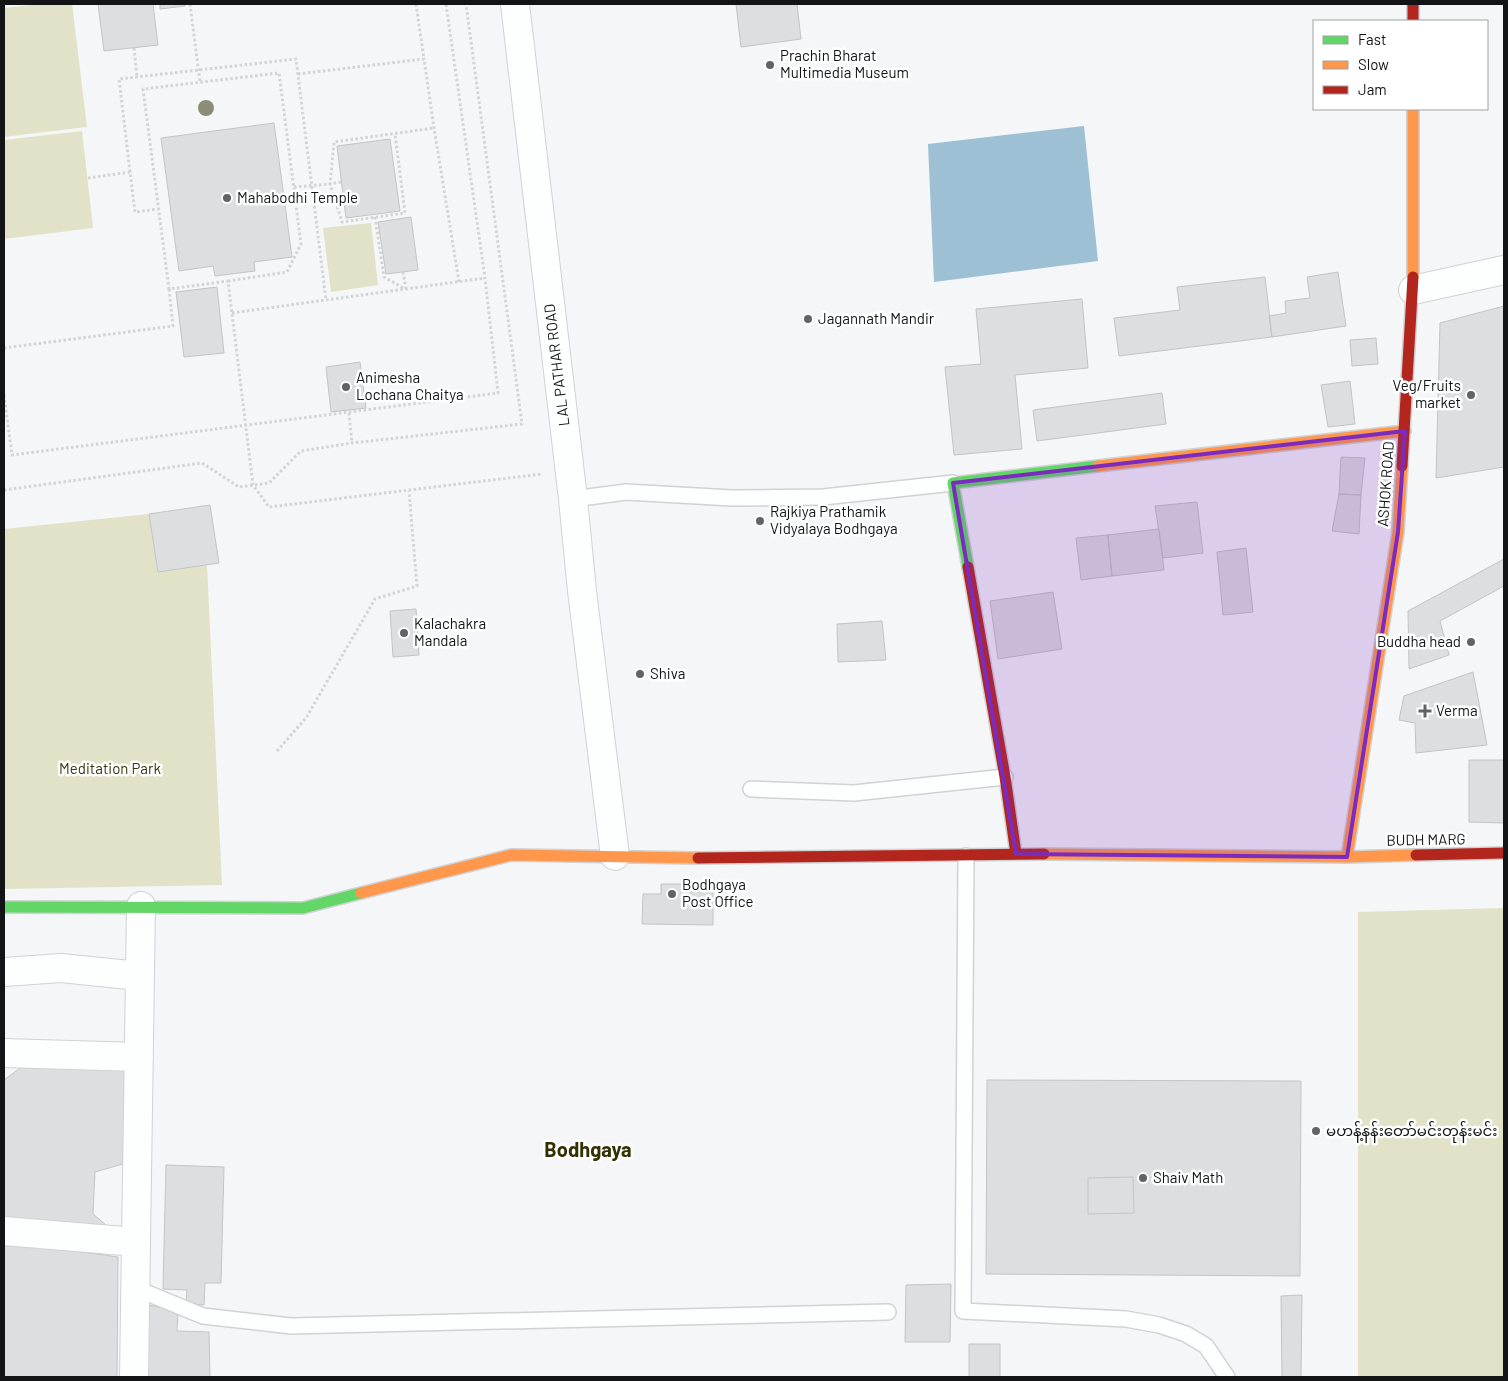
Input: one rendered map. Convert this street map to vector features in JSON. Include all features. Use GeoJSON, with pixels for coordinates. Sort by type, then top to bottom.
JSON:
{"type":"FeatureCollection","features":[{"type":"Feature","properties":{"kind":"street","name":"LAL PATHAR ROAD"},"geometry":{"type":"LineString","coordinates":[[515,4],[570,470],[582,591],[615,856]]}},
{"type":"Feature","properties":{"kind":"street"},"geometry":{"type":"LineString","coordinates":[[1413,4],[1413,20]]}},
{"type":"Feature","properties":{"kind":"street","name":"ASHOK ROAD"},"geometry":{"type":"LineString","coordinates":[[1348,857],[1398,532],[1406,432],[1413,290],[1413,110]]}},
{"type":"Feature","properties":{"kind":"street"},"geometry":{"type":"LineString","coordinates":[[1413,290],[1504,270]]}},
{"type":"Feature","properties":{"kind":"street"},"geometry":{"type":"LineString","coordinates":[[1016,854],[953,483],[1406,432]]}},
{"type":"Feature","properties":{"kind":"street","name":"BUDH MARG"},"geometry":{"type":"LineString","coordinates":[[4,907],[302,908],[511,855],[676,858],[1016,854],[1348,857],[1504,853]]}},
{"type":"Feature","properties":{"kind":"street"},"geometry":{"type":"LineString","coordinates":[[134,1377],[141,906]]}},
{"type":"Feature","properties":{"kind":"street"},"geometry":{"type":"LineString","coordinates":[[4,972],[61,968],[140,976]]}},
{"type":"Feature","properties":{"kind":"street"},"geometry":{"type":"LineString","coordinates":[[4,1054],[138,1056]]}},
{"type":"Feature","properties":{"kind":"street"},"geometry":{"type":"LineString","coordinates":[[4,1230],[136,1242]]}},
{"type":"Feature","properties":{"kind":"lane"},"geometry":{"type":"LineString","coordinates":[[573,499],[626,492],[732,498],[823,497],[953,483]]}},
{"type":"Feature","properties":{"kind":"lane"},"geometry":{"type":"LineString","coordinates":[[751,789],[854,793],[1004,778]]}},
{"type":"Feature","properties":{"kind":"lane"},"geometry":{"type":"LineString","coordinates":[[966,856],[963,1311],[1126,1319],[1159,1324],[1186,1334],[1206,1346],[1227,1377]]}},
{"type":"Feature","properties":{"kind":"lane"},"geometry":{"type":"LineString","coordinates":[[135,1288],[203,1316],[291,1326],[888,1312]]}},
{"type":"Feature","properties":{"kind":"path"},"geometry":{"type":"LineString","coordinates":[[190,4],[200,82]]}},
{"type":"Feature","properties":{"kind":"path"},"geometry":{"type":"LineString","coordinates":[[416,4],[459,282]]}},
{"type":"Feature","properties":{"kind":"path"},"geometry":{"type":"LineString","coordinates":[[4,395],[12,455],[498,393],[485,278],[446,4]]}},
{"type":"Feature","properties":{"kind":"path"},"geometry":{"type":"LineString","coordinates":[[4,490],[202,463],[239,487],[269,483],[302,451],[522,424],[466,4]]}},
{"type":"Feature","properties":{"kind":"path"},"geometry":{"type":"LineString","coordinates":[[134,48],[137,77]]}},
{"type":"Feature","properties":{"kind":"path"},"geometry":{"type":"LineString","coordinates":[[159,208],[135,212],[119,79],[296,58],[326,300]]}},
{"type":"Feature","properties":{"kind":"path"},"geometry":{"type":"LineString","coordinates":[[298,74],[424,59]]}},
{"type":"Feature","properties":{"kind":"path"},"geometry":{"type":"LineString","coordinates":[[4,348],[173,326],[143,89],[279,73],[301,244],[287,272],[169,289]]}},
{"type":"Feature","properties":{"kind":"path"},"geometry":{"type":"LineString","coordinates":[[395,134],[405,213],[342,222],[330,184],[334,142],[434,128]]}},
{"type":"Feature","properties":{"kind":"path"},"geometry":{"type":"LineString","coordinates":[[88,178],[130,172]]}},
{"type":"Feature","properties":{"kind":"path"},"geometry":{"type":"LineString","coordinates":[[294,187],[341,182]]}},
{"type":"Feature","properties":{"kind":"path"},"geometry":{"type":"LineString","coordinates":[[375,218],[384,277],[406,290]]}},
{"type":"Feature","properties":{"kind":"path"},"geometry":{"type":"LineString","coordinates":[[403,272],[406,290]]}},
{"type":"Feature","properties":{"kind":"path"},"geometry":{"type":"LineString","coordinates":[[232,314],[485,278]]}},
{"type":"Feature","properties":{"kind":"path"},"geometry":{"type":"LineString","coordinates":[[228,281],[253,485],[269,507],[570,470]]}},
{"type":"Feature","properties":{"kind":"path"},"geometry":{"type":"LineString","coordinates":[[349,413],[352,444]]}},
{"type":"Feature","properties":{"kind":"path"},"geometry":{"type":"LineString","coordinates":[[277,751],[306,718],[375,599],[417,586],[409,491]]}},
{"type":"Feature","properties":{"kind":"highlighted area"},"geometry":{"type":"Polygon","coordinates":[[[1405,431],[1398,532],[1347,857],[1016,854],[953,483],[1405,431]]]}},
{"type":"Feature","properties":{"kind":"green space"},"geometry":{"type":"Polygon","coordinates":[[[41,4],[72,4],[87,127],[4,137],[4,8],[41,4]]]}},
{"type":"Feature","properties":{"kind":"green space"},"geometry":{"type":"Polygon","coordinates":[[[82,131],[93,228],[4,239],[4,140],[82,131]]]}},
{"type":"Feature","properties":{"kind":"green space"},"geometry":{"type":"Polygon","coordinates":[[[371,223],[378,285],[331,292],[323,228],[371,223]]]}},
{"type":"Feature","properties":{"kind":"green space","name":"Meditation Park"},"geometry":{"type":"Polygon","coordinates":[[[149,514],[158,572],[207,565],[222,885],[4,889],[4,529],[149,514]]]}},
{"type":"Feature","properties":{"kind":"green space"},"geometry":{"type":"Polygon","coordinates":[[[1504,908],[1504,1377],[1358,1377],[1358,912],[1504,908]]]}},
{"type":"Feature","properties":{"kind":"water"},"geometry":{"type":"Polygon","coordinates":[[[1084,126],[1098,261],[934,282],[928,144],[1084,126]]]}},
{"type":"Feature","properties":{"kind":"building"},"geometry":{"type":"Polygon","coordinates":[[[98,4],[153,4],[158,45],[104,51],[98,4]]]}},
{"type":"Feature","properties":{"kind":"building"},"geometry":{"type":"Polygon","coordinates":[[[160,4],[185,4],[185,6],[160,9],[160,4]]]}},
{"type":"Feature","properties":{"kind":"building"},"geometry":{"type":"Polygon","coordinates":[[[736,4],[797,4],[801,39],[741,47],[736,4]]]}},
{"type":"Feature","properties":{"kind":"building","name":"Mahabodhi Temple"},"geometry":{"type":"Polygon","coordinates":[[[274,123],[292,257],[254,262],[255,271],[215,276],[213,266],[179,271],[161,138],[274,123]]]}},
{"type":"Feature","properties":{"kind":"building"},"geometry":{"type":"Polygon","coordinates":[[[390,139],[400,211],[346,218],[337,146],[390,139]]]}},
{"type":"Feature","properties":{"kind":"building"},"geometry":{"type":"Polygon","coordinates":[[[411,217],[418,270],[386,274],[378,222],[411,217]]]}},
{"type":"Feature","properties":{"kind":"building"},"geometry":{"type":"Polygon","coordinates":[[[1338,272],[1346,326],[1272,337],[1269,316],[1286,313],[1285,301],[1310,298],[1307,277],[1338,272]]]}},
{"type":"Feature","properties":{"kind":"building"},"geometry":{"type":"Polygon","coordinates":[[[1265,277],[1272,337],[1119,356],[1114,318],[1180,310],[1177,287],[1265,277]]]}},
{"type":"Feature","properties":{"kind":"building"},"geometry":{"type":"Polygon","coordinates":[[[217,287],[224,353],[184,357],[176,292],[217,287]]]}},
{"type":"Feature","properties":{"kind":"building"},"geometry":{"type":"Polygon","coordinates":[[[1082,299],[1088,368],[1015,375],[1022,449],[954,455],[945,367],[981,364],[976,309],[1082,299]]]}},
{"type":"Feature","properties":{"kind":"building","name":"Veg/Fruits market"},"geometry":{"type":"Polygon","coordinates":[[[1504,306],[1504,467],[1436,478],[1440,323],[1504,306]]]}},
{"type":"Feature","properties":{"kind":"building"},"geometry":{"type":"Polygon","coordinates":[[[1376,338],[1378,364],[1352,366],[1350,340],[1376,338]]]}},
{"type":"Feature","properties":{"kind":"building","name":"Animesha Lochana Chaitya"},"geometry":{"type":"Polygon","coordinates":[[[360,362],[366,408],[331,412],[326,367],[360,362]]]}},
{"type":"Feature","properties":{"kind":"building"},"geometry":{"type":"Polygon","coordinates":[[[1350,381],[1355,424],[1328,427],[1321,385],[1350,381]]]}},
{"type":"Feature","properties":{"kind":"building"},"geometry":{"type":"Polygon","coordinates":[[[1162,393],[1166,424],[1037,441],[1033,410],[1162,393]]]}},
{"type":"Feature","properties":{"kind":"building"},"geometry":{"type":"Polygon","coordinates":[[[1341,457],[1365,458],[1361,495],[1339,494],[1341,457]]]}},
{"type":"Feature","properties":{"kind":"building"},"geometry":{"type":"Polygon","coordinates":[[[1339,494],[1361,495],[1359,534],[1332,531],[1339,494]]]}},
{"type":"Feature","properties":{"kind":"building"},"geometry":{"type":"Polygon","coordinates":[[[1197,502],[1203,553],[1163,558],[1155,506],[1197,502]]]}},
{"type":"Feature","properties":{"kind":"building"},"geometry":{"type":"Polygon","coordinates":[[[210,505],[219,563],[158,572],[149,514],[210,505]]]}},
{"type":"Feature","properties":{"kind":"building"},"geometry":{"type":"Polygon","coordinates":[[[1159,529],[1164,570],[1112,576],[1108,535],[1159,529]]]}},
{"type":"Feature","properties":{"kind":"building"},"geometry":{"type":"Polygon","coordinates":[[[1108,535],[1112,576],[1081,580],[1076,538],[1108,535]]]}},
{"type":"Feature","properties":{"kind":"building"},"geometry":{"type":"Polygon","coordinates":[[[1246,548],[1253,612],[1223,615],[1217,552],[1246,548]]]}},
{"type":"Feature","properties":{"kind":"building"},"geometry":{"type":"Polygon","coordinates":[[[1504,559],[1504,586],[1440,621],[1449,655],[1409,669],[1408,611],[1504,559]]]}},
{"type":"Feature","properties":{"kind":"building"},"geometry":{"type":"Polygon","coordinates":[[[1053,592],[1062,649],[998,659],[990,601],[1053,592]]]}},
{"type":"Feature","properties":{"kind":"building","name":"Kalachakra Mandala"},"geometry":{"type":"Polygon","coordinates":[[[416,609],[419,655],[393,657],[390,611],[416,609]]]}},
{"type":"Feature","properties":{"kind":"building"},"geometry":{"type":"Polygon","coordinates":[[[882,621],[886,660],[838,662],[837,624],[882,621]]]}},
{"type":"Feature","properties":{"kind":"building"},"geometry":{"type":"Polygon","coordinates":[[[1473,672],[1487,745],[1416,753],[1415,723],[1399,720],[1404,696],[1473,672]]]}},
{"type":"Feature","properties":{"kind":"building"},"geometry":{"type":"Polygon","coordinates":[[[1469,760],[1504,760],[1504,823],[1469,822],[1469,760]]]}},
{"type":"Feature","properties":{"kind":"building"},"geometry":{"type":"Polygon","coordinates":[[[661,884],[691,884],[691,892],[713,892],[713,925],[642,924],[643,894],[661,894],[661,884]]]}},
{"type":"Feature","properties":{"kind":"building"},"geometry":{"type":"Polygon","coordinates":[[[27,1063],[125,1065],[126,1163],[95,1172],[93,1214],[112,1230],[4,1219],[4,1080],[27,1063]]]}},
{"type":"Feature","properties":{"kind":"building","name":"Shaiv Math"},"geometry":{"type":"Polygon","coordinates":[[[987,1080],[1301,1081],[1300,1276],[986,1274],[987,1080]]]}},
{"type":"Feature","properties":{"kind":"building"},"geometry":{"type":"Polygon","coordinates":[[[166,1165],[224,1167],[221,1283],[205,1283],[204,1305],[186,1304],[187,1290],[163,1289],[166,1165]]]}},
{"type":"Feature","properties":{"kind":"building"},"geometry":{"type":"Polygon","coordinates":[[[1133,1177],[1134,1213],[1088,1214],[1088,1178],[1133,1177]]]}},
{"type":"Feature","properties":{"kind":"building"},"geometry":{"type":"Polygon","coordinates":[[[4,1241],[118,1257],[117,1377],[4,1377],[4,1241]]]}},
{"type":"Feature","properties":{"kind":"building"},"geometry":{"type":"Polygon","coordinates":[[[951,1284],[950,1342],[905,1342],[906,1285],[951,1284]]]}},
{"type":"Feature","properties":{"kind":"building"},"geometry":{"type":"Polygon","coordinates":[[[1302,1295],[1301,1377],[1282,1377],[1281,1296],[1302,1295]]]}},
{"type":"Feature","properties":{"kind":"building"},"geometry":{"type":"Polygon","coordinates":[[[144,1304],[178,1311],[177,1331],[209,1332],[210,1377],[144,1377],[144,1304]]]}},
{"type":"Feature","properties":{"kind":"building"},"geometry":{"type":"Polygon","coordinates":[[[969,1344],[1000,1344],[1000,1377],[969,1377],[969,1344]]]}},
{"type":"Feature","properties":{"kind":"traffic: fast"},"geometry":{"type":"LineString","coordinates":[[968,567],[953,483],[1098,466]]}},
{"type":"Feature","properties":{"kind":"traffic: fast"},"geometry":{"type":"LineString","coordinates":[[4,907],[303,908],[361,893]]}},
{"type":"Feature","properties":{"kind":"traffic: slow"},"geometry":{"type":"LineString","coordinates":[[1413,110],[1413,277]]}},
{"type":"Feature","properties":{"kind":"traffic: slow"},"geometry":{"type":"LineString","coordinates":[[1098,466],[1405,431]]}},
{"type":"Feature","properties":{"kind":"traffic: slow"},"geometry":{"type":"LineString","coordinates":[[1347,857],[1398,532],[1402,466]]}},
{"type":"Feature","properties":{"kind":"traffic: slow"},"geometry":{"type":"LineString","coordinates":[[1044,854],[1347,857],[1416,855]]}},
{"type":"Feature","properties":{"kind":"traffic: slow"},"geometry":{"type":"LineString","coordinates":[[361,893],[511,855],[698,858]]}},
{"type":"Feature","properties":{"kind":"traffic: jam"},"geometry":{"type":"LineString","coordinates":[[1413,4],[1413,20]]}},
{"type":"Feature","properties":{"kind":"traffic: jam"},"geometry":{"type":"LineString","coordinates":[[1402,466],[1413,277]]}},
{"type":"Feature","properties":{"kind":"traffic: jam"},"geometry":{"type":"LineString","coordinates":[[968,567],[1005,777],[1016,854]]}},
{"type":"Feature","properties":{"kind":"traffic: jam"},"geometry":{"type":"LineString","coordinates":[[1416,855],[1504,853]]}},
{"type":"Feature","properties":{"kind":"traffic: jam"},"geometry":{"type":"LineString","coordinates":[[698,858],[1044,854]]}},
{"type":"Feature","properties":{"kind":"place","name":"Prachin Bharat Multimedia Museum"},"geometry":{"type":"Point","coordinates":[770,65]}},
{"type":"Feature","properties":{"kind":"place","name":"Mahabodhi Temple"},"geometry":{"type":"Point","coordinates":[227,198]}},
{"type":"Feature","properties":{"kind":"place","name":"Jagannath Mandir"},"geometry":{"type":"Point","coordinates":[808,319]}},
{"type":"Feature","properties":{"kind":"place","name":"Animesha Lochana Chaitya"},"geometry":{"type":"Point","coordinates":[346,387]}},
{"type":"Feature","properties":{"kind":"place","name":"Veg/Fruits market"},"geometry":{"type":"Point","coordinates":[1471,395]}},
{"type":"Feature","properties":{"kind":"place","name":"Rajkiya Prathamik Vidyalaya Bodhgaya"},"geometry":{"type":"Point","coordinates":[760,521]}},
{"type":"Feature","properties":{"kind":"place","name":"Kalachakra Mandala"},"geometry":{"type":"Point","coordinates":[404,633]}},
{"type":"Feature","properties":{"kind":"place","name":"Buddha head"},"geometry":{"type":"Point","coordinates":[1471,642]}},
{"type":"Feature","properties":{"kind":"place","name":"Shiva"},"geometry":{"type":"Point","coordinates":[640,674]}},
{"type":"Feature","properties":{"kind":"place","name":"Verma"},"geometry":{"type":"Point","coordinates":[1425,711]}},
{"type":"Feature","properties":{"kind":"place","name":"Bodhgaya Post Office"},"geometry":{"type":"Point","coordinates":[672,894]}},
{"type":"Feature","properties":{"kind":"place","name":"မဟန့်နန်းတော်မင်းတုန်းမင်း"},"geometry":{"type":"Point","coordinates":[1316,1131]}},
{"type":"Feature","properties":{"kind":"place","name":"Shaiv Math"},"geometry":{"type":"Point","coordinates":[1143,1178]}},
{"type":"Feature","properties":{"kind":"district","name":"Bodhgaya"},"geometry":{"type":"Point","coordinates":[588,1150]}}]}
